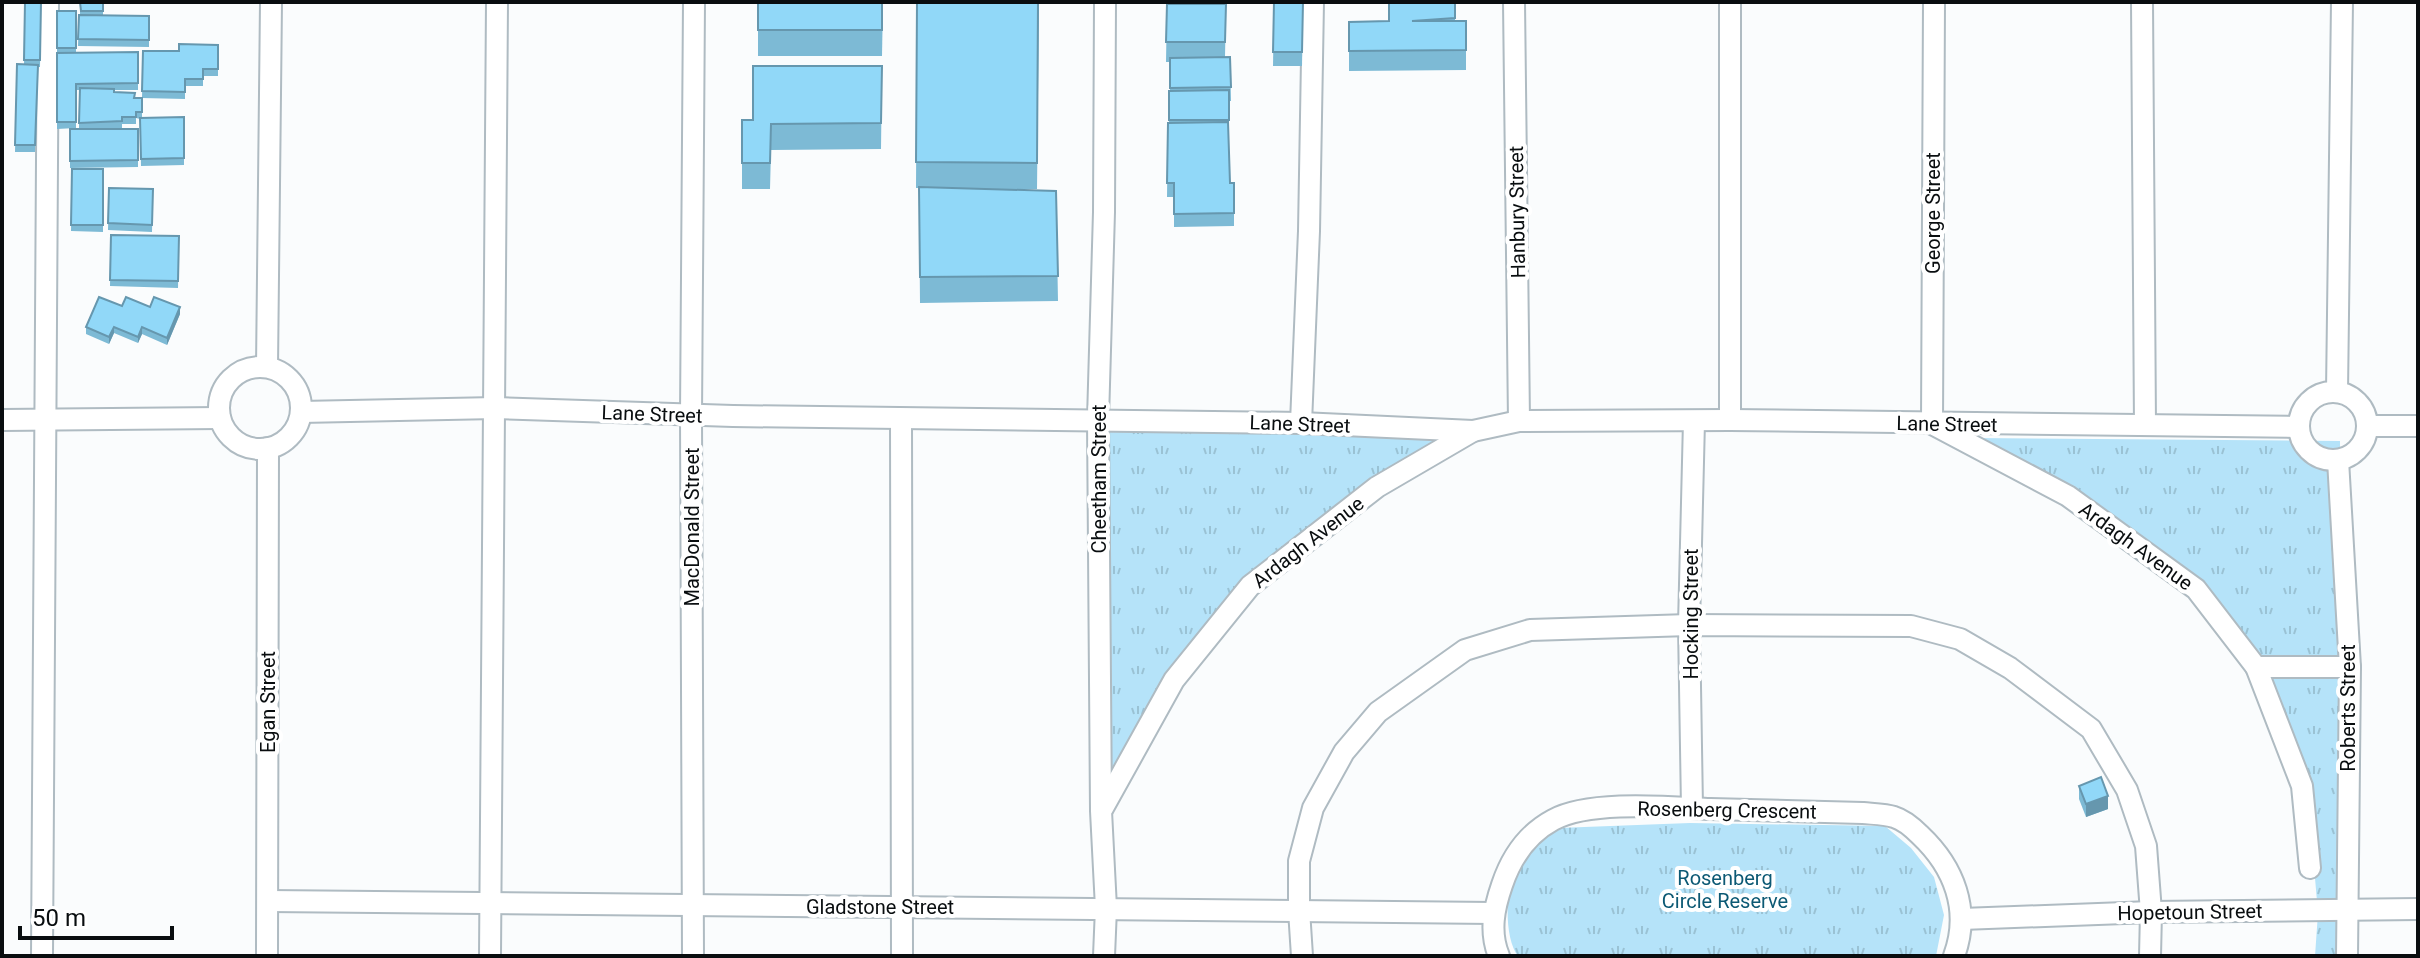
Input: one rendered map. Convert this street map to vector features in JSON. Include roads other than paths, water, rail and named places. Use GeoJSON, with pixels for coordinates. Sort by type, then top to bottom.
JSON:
{"type":"FeatureCollection","features":[{"type":"Feature","properties":{"kind":"street"},"geometry":{"type":"LineString","coordinates":[[42,956],[48,2]]}},
{"type":"Feature","properties":{"kind":"street"},"geometry":{"type":"LineString","coordinates":[[267,367],[271,2]]}},
{"type":"Feature","properties":{"kind":"street"},"geometry":{"type":"LineString","coordinates":[[490,956],[497,2]]}},
{"type":"Feature","properties":{"kind":"street","name":"MacDonald Street"},"geometry":{"type":"LineString","coordinates":[[693,956],[691,415],[694,2]]}},
{"type":"Feature","properties":{"kind":"street","name":"Cheetham Street"},"geometry":{"type":"LineString","coordinates":[[1104,956],[1106,908],[1101,811],[1098,419],[1104,212],[1105,2]]}},
{"type":"Feature","properties":{"kind":"street"},"geometry":{"type":"LineString","coordinates":[[1301,423],[1309,231],[1313,2]]}},
{"type":"Feature","properties":{"kind":"street","name":"Hanbury Street"},"geometry":{"type":"LineString","coordinates":[[1514,2],[1519,421]]}},
{"type":"Feature","properties":{"kind":"street"},"geometry":{"type":"LineString","coordinates":[[1730,2],[1730,420]]}},
{"type":"Feature","properties":{"kind":"street","name":"George Street"},"geometry":{"type":"LineString","coordinates":[[1932,424],[1934,2]]}},
{"type":"Feature","properties":{"kind":"street"},"geometry":{"type":"LineString","coordinates":[[2142,2],[2145,425]]}},
{"type":"Feature","properties":{"kind":"street"},"geometry":{"type":"LineString","coordinates":[[2337,392],[2342,2]]}},
{"type":"Feature","properties":{"kind":"street"},"geometry":{"type":"LineString","coordinates":[[267,367],[280,371],[293,384],[300,397],[301,412],[292,433],[268,448],[247,447],[224,429],[219,404],[227,384],[242,371],[267,367]]}},
{"type":"Feature","properties":{"kind":"street"},"geometry":{"type":"LineString","coordinates":[[2337,392],[2355,399],[2362,407],[2368,426],[2356,452],[2338,460],[2328,460],[2311,452],[2300,437],[2300,417],[2318,395],[2337,392]]}},
{"type":"Feature","properties":{"kind":"street","name":"Lane Street"},"geometry":{"type":"LineString","coordinates":[[301,412],[496,408],[901,419],[1301,423],[1473,431],[1519,421],[1730,420],[2299,427]]}},
{"type":"Feature","properties":{"kind":"street"},"geometry":{"type":"LineString","coordinates":[[2,420],[220,418]]}},
{"type":"Feature","properties":{"kind":"street"},"geometry":{"type":"LineString","coordinates":[[901,419],[902,956]]}},
{"type":"Feature","properties":{"kind":"street","name":"Hocking Street"},"geometry":{"type":"LineString","coordinates":[[1692,808],[1689,625],[1694,421]]}},
{"type":"Feature","properties":{"kind":"street","name":"Ardagh Avenue"},"geometry":{"type":"LineString","coordinates":[[1932,424],[2068,496],[2196,589],[2256,667],[2302,786],[2310,868]]}},
{"type":"Feature","properties":{"kind":"street"},"geometry":{"type":"LineString","coordinates":[[2368,426],[2418,426]]}},
{"type":"Feature","properties":{"kind":"street","name":"Ardagh Avenue"},"geometry":{"type":"LineString","coordinates":[[1101,811],[1174,680],[1250,586],[1377,487],[1473,431]]}},
{"type":"Feature","properties":{"kind":"street","name":"Egan Street"},"geometry":{"type":"LineString","coordinates":[[267,956],[268,448]]}},
{"type":"Feature","properties":{"kind":"street","name":"Roberts Street"},"geometry":{"type":"LineString","coordinates":[[2338,460],[2350,667],[2347,956]]}},
{"type":"Feature","properties":{"kind":"street"},"geometry":{"type":"LineString","coordinates":[[1302,956],[1299,861],[1313,808],[1344,752],[1378,712],[1465,650],[1530,630],[1689,625],[1911,626],[1960,639],[2010,668],[2091,729],[2127,790],[2146,846],[2151,912],[2150,956]]}},
{"type":"Feature","properties":{"kind":"street"},"geometry":{"type":"LineString","coordinates":[[2256,667],[2350,667]]}},
{"type":"Feature","properties":{"kind":"street","name":"Rosenberg Crescent"},"geometry":{"type":"LineString","coordinates":[[1499,956],[1493,913],[1513,856],[1531,836],[1553,819],[1583,810],[1692,808],[1863,813],[1894,817],[1910,826],[1939,853],[1949,870],[1962,919],[1954,956]]}},
{"type":"Feature","properties":{"kind":"street","name":"Gladstone Street"},"geometry":{"type":"LineString","coordinates":[[268,901],[1493,913]]}},
{"type":"Feature","properties":{"kind":"street","name":"Hopetoun Street"},"geometry":{"type":"LineString","coordinates":[[1962,919],[2151,912],[2418,909]]}},
{"type":"Feature","properties":{"kind":"park label","name":"Rosenberg Circle Reserve"},"geometry":{"type":"Point","coordinates":[1725,890]}}]}
